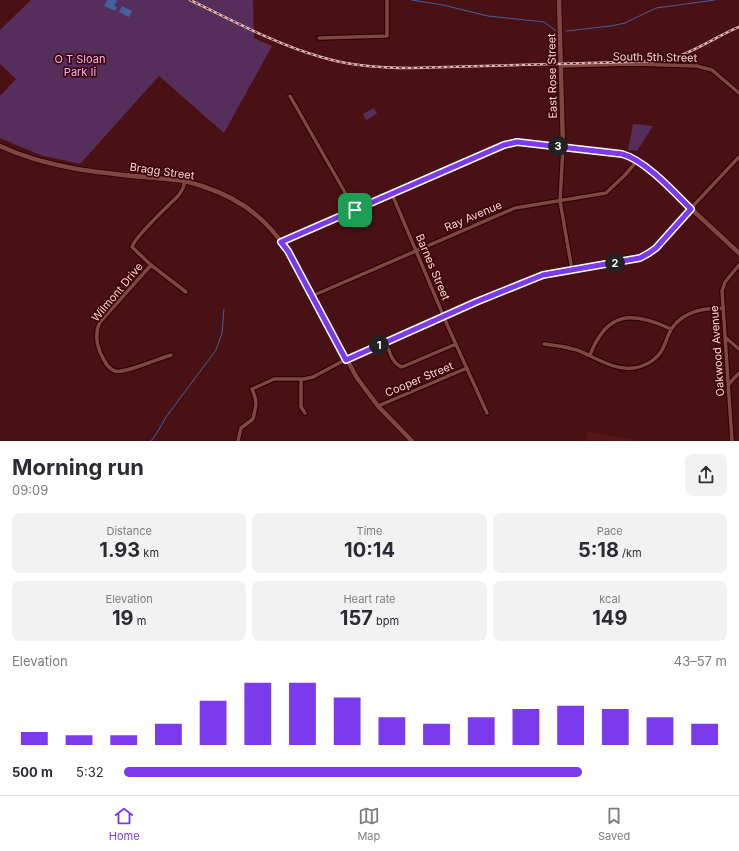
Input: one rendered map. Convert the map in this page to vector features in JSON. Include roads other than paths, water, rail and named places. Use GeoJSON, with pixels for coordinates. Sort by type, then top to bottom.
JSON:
{"type":"FeatureCollection","features":[{"type":"Feature","properties":{"kind":"street"},"geometry":{"type":"LineString","coordinates":[[319,38],[388,36],[388,0]]}},
{"type":"Feature","properties":{"kind":"street","name":"East Rose Street"},"geometry":{"type":"LineString","coordinates":[[560,0],[563,147],[560,201],[572,270]]}},
{"type":"Feature","properties":{"kind":"street","name":"South 5th Street"},"geometry":{"type":"LineString","coordinates":[[561,66],[633,64],[697,66],[712,70],[739,93]]}},
{"type":"Feature","properties":{"kind":"street"},"geometry":{"type":"LineString","coordinates":[[290,96],[355,210]]}},
{"type":"Feature","properties":{"kind":"street"},"geometry":{"type":"LineString","coordinates":[[281,242],[510,144],[523,142],[622,154],[633,157],[739,253]]}},
{"type":"Feature","properties":{"kind":"street","name":"Bragg Street"},"geometry":{"type":"LineString","coordinates":[[0,146],[27,158],[60,166],[185,181],[222,193],[244,206],[264,222],[281,242],[346,360],[378,406],[412,441]]}},
{"type":"Feature","properties":{"kind":"street"},"geometry":{"type":"LineString","coordinates":[[238,441],[241,428],[254,419],[257,402],[252,390],[274,379],[301,379],[313,376],[444,316],[543,275],[628,261],[644,256],[656,248],[739,157]]}},
{"type":"Feature","properties":{"kind":"street","name":"Ray Avenue"},"geometry":{"type":"LineString","coordinates":[[312,296],[515,208],[606,193],[638,160]]}},
{"type":"Feature","properties":{"kind":"street"},"geometry":{"type":"LineString","coordinates":[[185,181],[179,195],[133,243],[132,247],[151,265],[186,292]]}},
{"type":"Feature","properties":{"kind":"street","name":"Barnes Street"},"geometry":{"type":"LineString","coordinates":[[392,194],[487,413]]}},
{"type":"Feature","properties":{"kind":"street","name":"Wilmont Drive"},"geometry":{"type":"LineString","coordinates":[[151,265],[100,322],[96,338],[105,363],[115,372],[171,355]]}},
{"type":"Feature","properties":{"kind":"street","name":"Oakwood Avenue"},"geometry":{"type":"LineString","coordinates":[[732,441],[722,291],[723,285],[728,276],[739,265]]}},
{"type":"Feature","properties":{"kind":"street"},"geometry":{"type":"LineString","coordinates":[[544,344],[566,347],[590,355],[617,368],[625,369],[641,367],[652,360],[662,350],[671,329],[684,316],[691,312],[710,308],[723,308]]}},
{"type":"Feature","properties":{"kind":"street"},"geometry":{"type":"LineString","coordinates":[[590,355],[599,335],[605,328],[619,320],[635,317],[644,318],[653,320],[671,329]]}},
{"type":"Feature","properties":{"kind":"street"},"geometry":{"type":"LineString","coordinates":[[725,337],[739,349]]}},
{"type":"Feature","properties":{"kind":"street"},"geometry":{"type":"LineString","coordinates":[[386,342],[395,362],[398,366],[402,367],[456,344]]}},
{"type":"Feature","properties":{"kind":"street","name":"Cooper Street"},"geometry":{"type":"LineString","coordinates":[[378,406],[467,368]]}},
{"type":"Feature","properties":{"kind":"street"},"geometry":{"type":"LineString","coordinates":[[728,384],[739,373]]}},
{"type":"Feature","properties":{"kind":"street"},"geometry":{"type":"LineString","coordinates":[[301,379],[301,407],[305,413]]}},
{"type":"Feature","properties":{"kind":"water"},"geometry":{"type":"Polygon","coordinates":[[[107,0],[117,0],[114,6],[117,7],[115,11],[104,6],[107,0]]]}},
{"type":"Feature","properties":{"kind":"water"},"geometry":{"type":"Polygon","coordinates":[[[122,6],[132,11],[129,17],[119,12],[122,6]]]}},
{"type":"Feature","properties":{"kind":"waterway"},"geometry":{"type":"LineString","coordinates":[[412,0],[443,5],[488,16],[544,22],[556,31]]}},
{"type":"Feature","properties":{"kind":"waterway"},"geometry":{"type":"LineString","coordinates":[[566,31],[611,26],[625,23],[656,8],[715,0]]}},
{"type":"Feature","properties":{"kind":"waterway"},"geometry":{"type":"LineString","coordinates":[[151,441],[166,417],[216,350],[222,333],[224,309]]}},
{"type":"Feature","properties":{"kind":"railway"},"geometry":{"type":"LineString","coordinates":[[190,0],[254,31],[304,52],[343,63],[388,68],[662,61],[692,51],[739,27]]}},
{"type":"Feature","properties":{"kind":"park label","name":"O T Sloan Park Ii"},"geometry":{"type":"Point","coordinates":[80,65]}}]}
